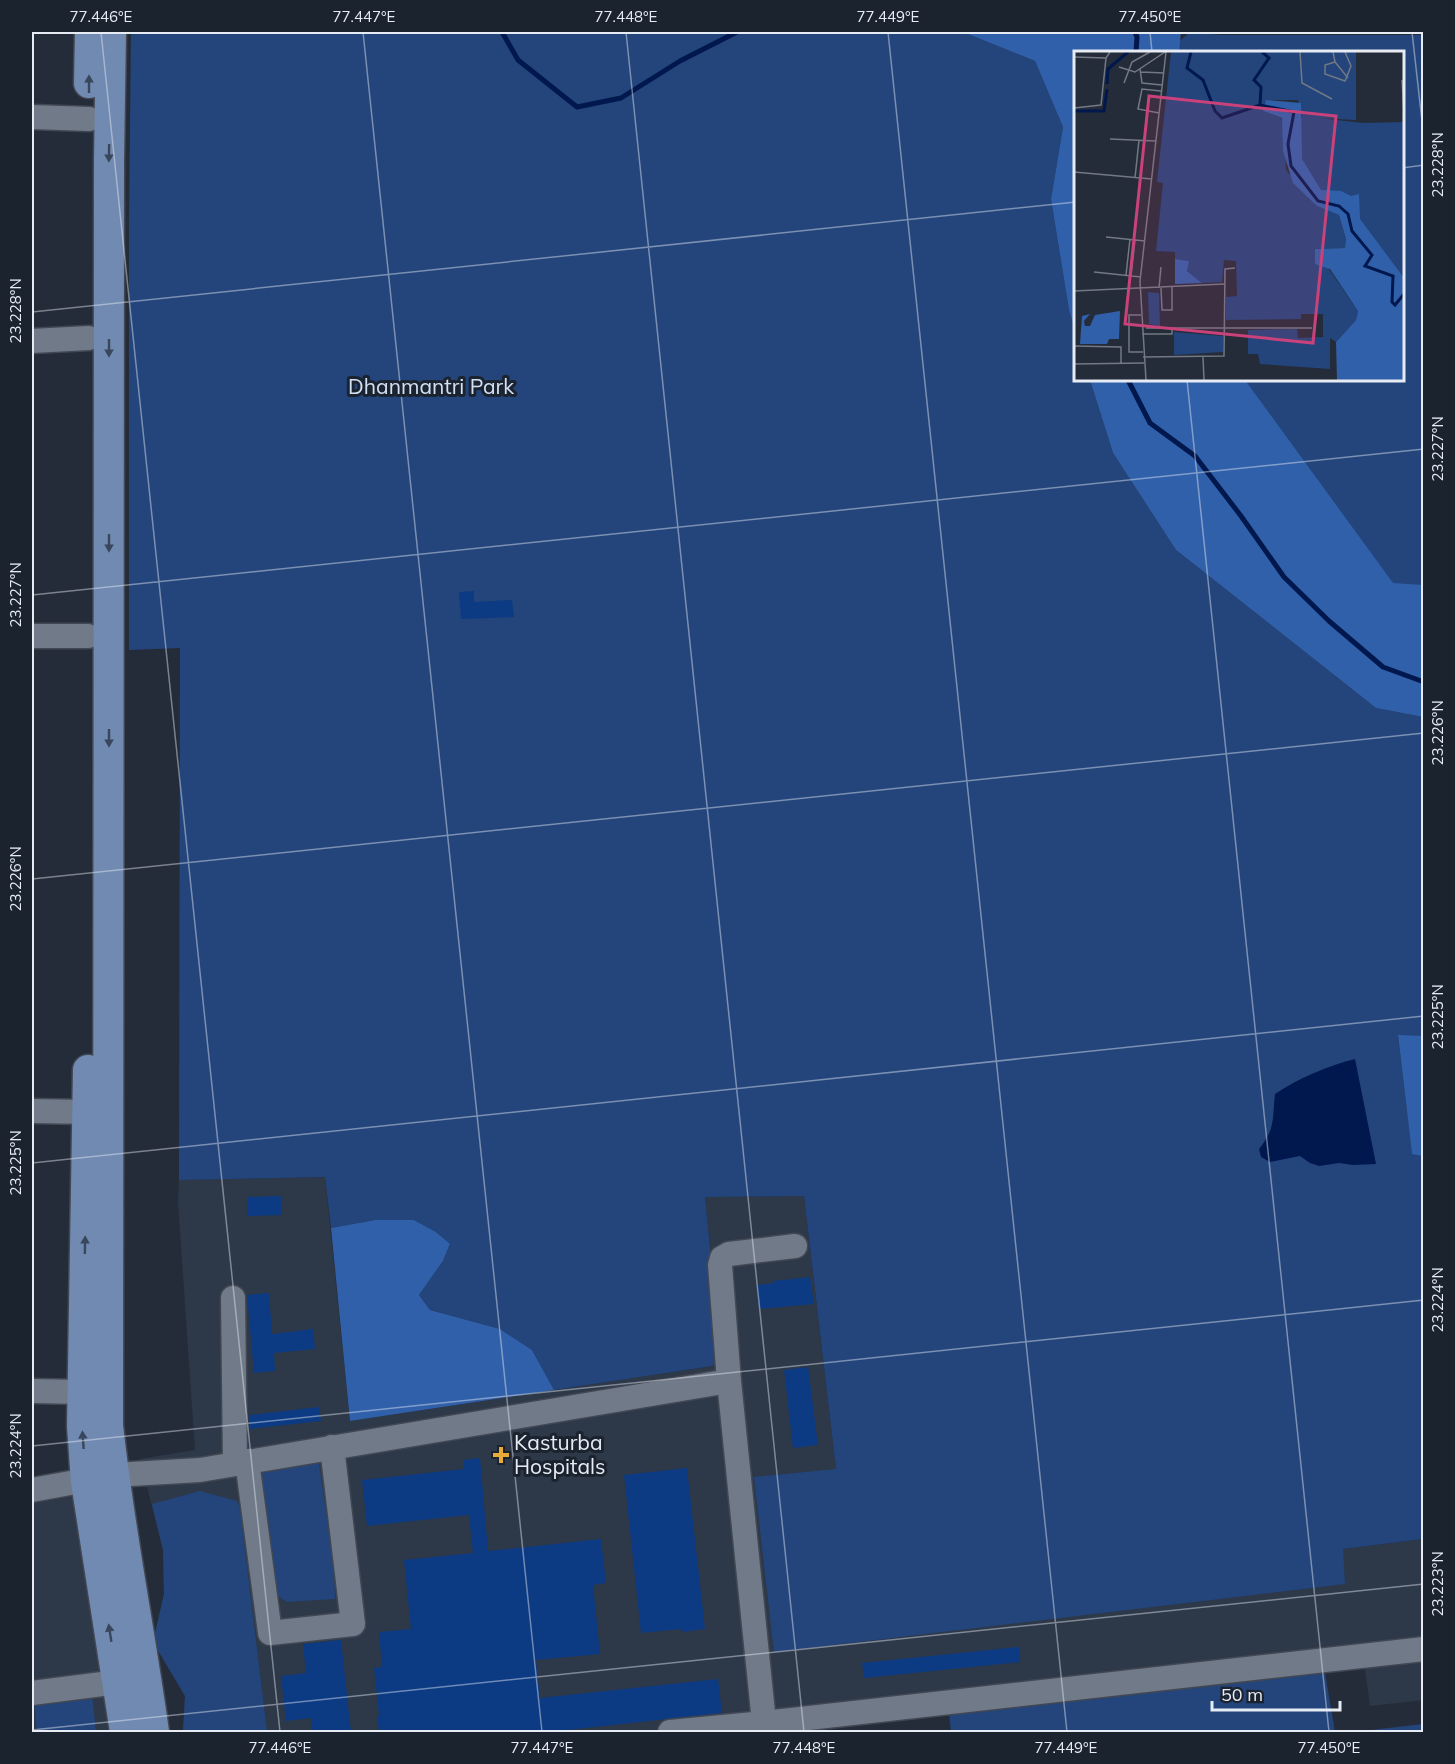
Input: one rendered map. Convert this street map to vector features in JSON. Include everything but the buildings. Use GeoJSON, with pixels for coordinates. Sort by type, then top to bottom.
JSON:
{"type":"FeatureCollection","features":[{"type":"Feature","properties":{"kind":"main road"},"geometry":{"type":"LineString","coordinates":[[90,32],[99,120],[98,702],[108,1425],[100,1478],[118,1682],[125,1732]]}},
{"type":"Feature","properties":{"kind":"main road"},"geometry":{"type":"LineString","coordinates":[[111,32],[99,120],[89,338],[99,445],[88,636],[98,702],[82,1426],[100,1478],[146,1668],[154,1732]]}},
{"type":"Feature","properties":{"kind":"street"},"geometry":{"type":"LineString","coordinates":[[32,117],[99,120]]}},
{"type":"Feature","properties":{"kind":"street"},"geometry":{"type":"LineString","coordinates":[[32,341],[89,338]]}},
{"type":"Feature","properties":{"kind":"street"},"geometry":{"type":"LineString","coordinates":[[32,636],[88,636]]}},
{"type":"Feature","properties":{"kind":"street"},"geometry":{"type":"LineString","coordinates":[[32,1111],[88,1112]]}},
{"type":"Feature","properties":{"kind":"street"},"geometry":{"type":"LineString","coordinates":[[765,1728],[729,1381],[720,1265],[723,1258],[729,1254],[795,1246]]}},
{"type":"Feature","properties":{"kind":"street"},"geometry":{"type":"LineString","coordinates":[[233,1298],[241,1462],[270,1633],[353,1624],[332,1447]]}},
{"type":"Feature","properties":{"kind":"street"},"geometry":{"type":"LineString","coordinates":[[32,1491],[100,1478],[200,1470],[729,1381]]}},
{"type":"Feature","properties":{"kind":"street"},"geometry":{"type":"LineString","coordinates":[[32,1391],[82,1392]]}},
{"type":"Feature","properties":{"kind":"street"},"geometry":{"type":"LineString","coordinates":[[670,1732],[765,1728],[1424,1649]]}},
{"type":"Feature","properties":{"kind":"street"},"geometry":{"type":"LineString","coordinates":[[32,1693],[118,1682]]}},
{"type":"Feature","properties":{"kind":"shaded area"},"geometry":{"type":"Polygon","coordinates":[[[963,32],[1181,32],[1179,51],[1074,51],[1074,328],[1069,310],[1051,199],[1063,127],[1035,61],[963,32]]]}},
{"type":"Feature","properties":{"kind":"shaded area"},"geometry":{"type":"Polygon","coordinates":[[[1090,381],[1246,381],[1393,583],[1423,585],[1423,717],[1376,708],[1176,550],[1113,453],[1090,381]]]}},
{"type":"Feature","properties":{"kind":"shaded area"},"geometry":{"type":"Polygon","coordinates":[[[1398,1035],[1423,1036],[1423,1156],[1412,1154],[1398,1035]]]}},
{"type":"Feature","properties":{"kind":"shaded area"},"geometry":{"type":"Polygon","coordinates":[[[1355,1059],[1376,1164],[1339,1163],[1319,1166],[1300,1156],[1270,1162],[1261,1157],[1259,1149],[1271,1129],[1275,1094],[1314,1073],[1355,1059]]]}},
{"type":"Feature","properties":{"kind":"shaded area","name":"Kasturba Hospitals"},"geometry":{"type":"Polygon","coordinates":[[[325,1177],[350,1421],[712,1366],[721,1359],[705,1197],[804,1196],[836,1469],[1345,1584],[1342,1549],[1423,1539],[1423,1700],[1370,1706],[1364,1662],[778,1732],[183,1732],[185,1696],[153,1642],[164,1594],[163,1550],[140,1459],[195,1450],[178,1202],[179,1180],[325,1177]]]}},
{"type":"Feature","properties":{"kind":"shaded area"},"geometry":{"type":"Polygon","coordinates":[[[375,1220],[414,1220],[436,1232],[450,1244],[443,1261],[419,1295],[430,1310],[500,1329],[532,1350],[554,1390],[350,1421],[331,1228],[375,1220]]]}},
{"type":"Feature","properties":{"kind":"shaded area"},"geometry":{"type":"Polygon","coordinates":[[[72,1497],[109,1732],[32,1732],[32,1503],[72,1497]]]}},
{"type":"Feature","properties":{"kind":"green space","name":"Dhanmantri Park"},"geometry":{"type":"Polygon","coordinates":[[[131,32],[963,32],[1035,61],[1063,127],[1051,199],[1069,310],[1074,328],[1074,381],[1090,381],[1113,453],[1176,550],[1376,708],[1423,717],[1423,1036],[1398,1036],[1412,1153],[1423,1156],[1423,1539],[1343,1549],[1345,1584],[774,1652],[754,1477],[836,1469],[804,1196],[705,1197],[721,1359],[712,1366],[554,1390],[532,1350],[500,1329],[430,1310],[419,1295],[443,1261],[450,1245],[436,1232],[414,1220],[375,1220],[331,1228],[325,1177],[179,1180],[180,648],[129,650],[131,32]]]}},
{"type":"Feature","properties":{"kind":"green space"},"geometry":{"type":"Polygon","coordinates":[[[1187,32],[1259,32],[1206,35],[1423,35],[1423,654],[1175,381],[1404,381],[1404,51],[1166,51],[1187,35],[1187,32]]]}},
{"type":"Feature","properties":{"kind":"green space"},"geometry":{"type":"Polygon","coordinates":[[[306,1458],[319,1464],[334,1567],[335,1599],[287,1602],[278,1596],[261,1475],[266,1466],[306,1458]]]}},
{"type":"Feature","properties":{"kind":"green space"},"geometry":{"type":"Polygon","coordinates":[[[200,1491],[237,1501],[240,1509],[267,1732],[183,1732],[185,1696],[153,1642],[164,1594],[163,1550],[152,1504],[200,1491]]]}},
{"type":"Feature","properties":{"kind":"green space"},"geometry":{"type":"Polygon","coordinates":[[[1324,1667],[1335,1732],[951,1732],[949,1712],[1324,1667]]]}},
{"type":"Feature","properties":{"kind":"green space"},"geometry":{"type":"Polygon","coordinates":[[[92,1694],[96,1732],[37,1732],[34,1700],[92,1694]]]}},
{"type":"Feature","properties":{"kind":"green space"},"geometry":{"type":"Polygon","coordinates":[[[1423,1724],[1423,1732],[1353,1732],[1423,1724]]]}},
{"type":"Feature","properties":{"kind":"waterway"},"geometry":{"type":"LineString","coordinates":[[502,32],[518,60],[577,107],[621,98],[680,61],[737,32]]}},
{"type":"Feature","properties":{"kind":"waterway"},"geometry":{"type":"LineString","coordinates":[[1135,32],[1136,51]]}},
{"type":"Feature","properties":{"kind":"waterway"},"geometry":{"type":"LineString","coordinates":[[1129,381],[1150,423],[1195,456],[1284,577],[1329,621],[1383,667],[1424,682]]}},
{"type":"Feature","properties":{"kind":"place","name":"Kasturba Hospitals"},"geometry":{"type":"Point","coordinates":[501,1455]}}]}
